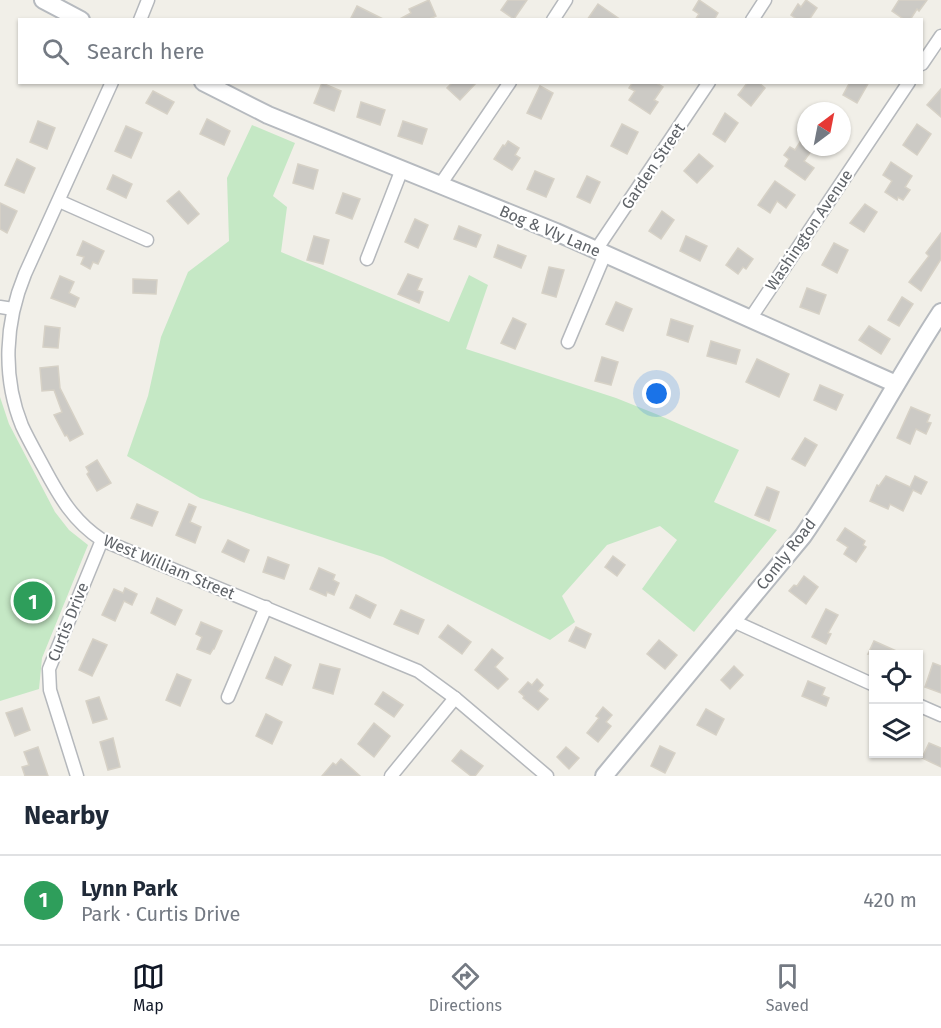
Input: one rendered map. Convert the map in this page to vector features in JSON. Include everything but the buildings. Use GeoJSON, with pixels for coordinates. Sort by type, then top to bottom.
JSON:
{"type":"FeatureCollection","features":[{"type":"Feature","properties":{"kind":"street"},"geometry":{"type":"LineString","coordinates":[[43,0],[77,18]]}},
{"type":"Feature","properties":{"kind":"street"},"geometry":{"type":"LineString","coordinates":[[141,18],[148,0]]}},
{"type":"Feature","properties":{"kind":"street"},"geometry":{"type":"LineString","coordinates":[[554,18],[566,0]]}},
{"type":"Feature","properties":{"kind":"street"},"geometry":{"type":"LineString","coordinates":[[753,18],[765,0]]}},
{"type":"Feature","properties":{"kind":"street"},"geometry":{"type":"LineString","coordinates":[[923,61],[941,36]]}},
{"type":"Feature","properties":{"kind":"street","name":"West William Street"},"geometry":{"type":"LineString","coordinates":[[111,84],[22,281],[13,309],[8,343],[8,364],[15,406],[22,426],[55,489],[79,523],[102,540],[418,671],[455,698],[547,776]]}},
{"type":"Feature","properties":{"kind":"street","name":"Bog & Vly Lane"},"geometry":{"type":"LineString","coordinates":[[207,84],[268,115],[601,252],[896,384]]}},
{"type":"Feature","properties":{"kind":"street"},"geometry":{"type":"LineString","coordinates":[[440,185],[509,84]]}},
{"type":"Feature","properties":{"kind":"street","name":"Garden Street"},"geometry":{"type":"LineString","coordinates":[[568,342],[601,252],[708,84]]}},
{"type":"Feature","properties":{"kind":"street","name":"Washington Avenue"},"geometry":{"type":"LineString","coordinates":[[750,319],[908,84]]}},
{"type":"Feature","properties":{"kind":"street"},"geometry":{"type":"LineString","coordinates":[[367,259],[402,169]]}},
{"type":"Feature","properties":{"kind":"street"},"geometry":{"type":"LineString","coordinates":[[59,201],[147,240]]}},
{"type":"Feature","properties":{"kind":"street"},"geometry":{"type":"LineString","coordinates":[[0,306],[13,309]]}},
{"type":"Feature","properties":{"kind":"street","name":"Comly Road"},"geometry":{"type":"LineString","coordinates":[[604,776],[803,536],[825,505],[896,384],[941,314]]}},
{"type":"Feature","properties":{"kind":"street","name":"Curtis Drive"},"geometry":{"type":"LineString","coordinates":[[77,776],[50,690],[50,669],[102,540]]}},
{"type":"Feature","properties":{"kind":"street"},"geometry":{"type":"LineString","coordinates":[[228,698],[266,607]]}},
{"type":"Feature","properties":{"kind":"street"},"geometry":{"type":"LineString","coordinates":[[733,621],[869,683]]}},
{"type":"Feature","properties":{"kind":"street"},"geometry":{"type":"LineString","coordinates":[[391,776],[455,698]]}},
{"type":"Feature","properties":{"kind":"street"},"geometry":{"type":"LineString","coordinates":[[923,707],[941,715]]}},
{"type":"Feature","properties":{"kind":"green space"},"geometry":{"type":"Polygon","coordinates":[[[252,125],[295,143],[273,196],[287,207],[281,252],[449,322],[469,275],[488,285],[466,349],[616,398],[739,450],[714,502],[777,530],[694,632],[642,589],[677,540],[660,526],[607,545],[562,596],[575,622],[550,640],[383,557],[200,498],[127,456],[148,396],[161,337],[188,272],[229,241],[227,178],[252,125]]]}},
{"type":"Feature","properties":{"kind":"green space"},"geometry":{"type":"Polygon","coordinates":[[[0,397],[9,424],[55,512],[69,530],[88,545],[42,658],[39,689],[0,701],[0,397]]]}},
{"type":"Feature","properties":{"kind":"place","name":"Lynn Park"},"geometry":{"type":"Point","coordinates":[33,601]}}]}
